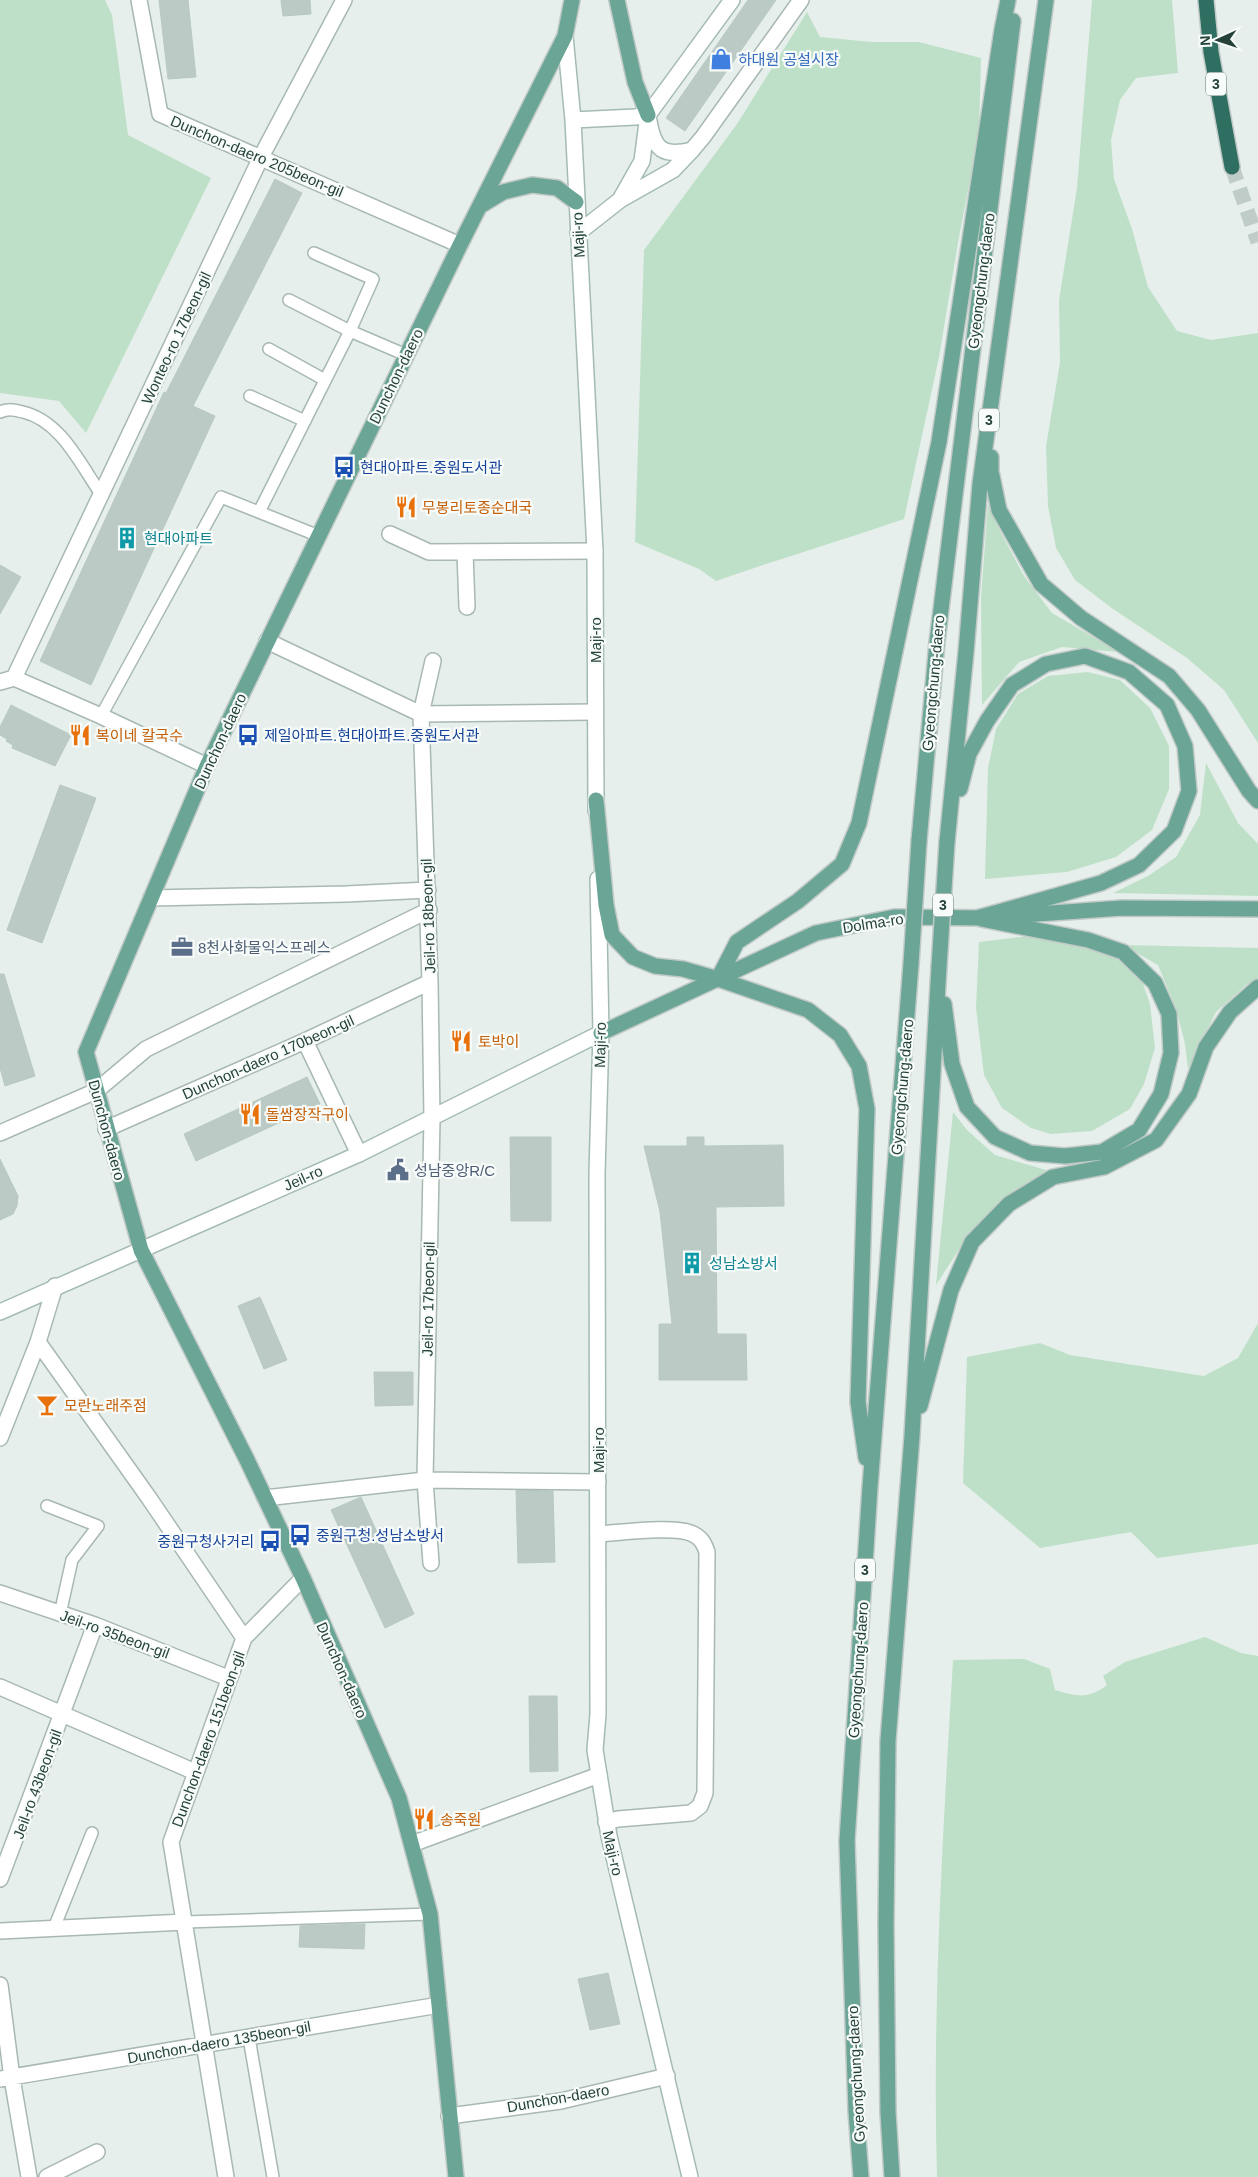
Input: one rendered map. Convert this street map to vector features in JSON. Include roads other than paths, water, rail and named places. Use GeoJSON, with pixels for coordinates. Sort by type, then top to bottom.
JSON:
{"type":"FeatureCollection","features":[{"type":"Feature","properties":{"kind":"highway","name":"3"},"geometry":{"type":"LineString","coordinates":[[1206,0],[1211,52],[1232,167]]}},
{"type":"Feature","properties":{"kind":"main road","name":"Dunchon-daero"},"geometry":{"type":"LineString","coordinates":[[456,2177],[430,1914],[400,1798],[247,1460],[141,1250],[86,1052],[207,766],[406,355],[565,36],[572,0]]}},
{"type":"Feature","properties":{"kind":"main road"},"geometry":{"type":"LineString","coordinates":[[617,0],[635,82],[648,115]]}},
{"type":"Feature","properties":{"kind":"main road"},"geometry":{"type":"LineString","coordinates":[[718,979],[737,942],[798,901],[842,864],[858,823],[939,442],[1008,0]]}},
{"type":"Feature","properties":{"kind":"main road","name":"Gyeongchung-daero"},"geometry":{"type":"LineString","coordinates":[[861,2177],[856,2111],[847,1841],[870,1487],[919,841],[937,642],[1016,0]]}},
{"type":"Feature","properties":{"kind":"main road","name":"Gyeongchung-daero"},"geometry":{"type":"LineString","coordinates":[[894,2177],[888,2112],[886,1925],[888,1741],[912,1436],[947,842],[980,484],[1046,0]]}},
{"type":"Feature","properties":{"kind":"main road"},"geometry":{"type":"LineString","coordinates":[[480,206],[504,192],[532,185],[557,188],[576,202]]}},
{"type":"Feature","properties":{"kind":"main road"},"geometry":{"type":"LineString","coordinates":[[991,406],[991,471],[999,510],[1041,584],[1081,618],[1169,676],[1198,710],[1244,783],[1258,801]]}},
{"type":"Feature","properties":{"kind":"main road"},"geometry":{"type":"LineString","coordinates":[[947,842],[969,754],[987,721],[1012,685],[1046,664],[1084,656],[1129,672],[1167,705],[1185,746],[1189,791],[1174,831],[1139,865],[1101,883],[978,918]]}},
{"type":"Feature","properties":{"kind":"main road"},"geometry":{"type":"LineString","coordinates":[[596,800],[606,905],[612,935],[633,957],[655,966],[683,969],[718,979],[808,1010],[840,1035],[859,1066],[867,1109],[858,1402],[870,1487]]}},
{"type":"Feature","properties":{"kind":"main road","name":"Dolma-ro"},"geometry":{"type":"LineString","coordinates":[[601,1033],[816,933],[894,917],[978,918],[1122,908],[1258,909]]}},
{"type":"Feature","properties":{"kind":"main road"},"geometry":{"type":"LineString","coordinates":[[939,967],[952,1064],[967,1107],[994,1137],[1030,1153],[1065,1156],[1102,1152],[1139,1130],[1161,1094],[1172,1053],[1169,1014],[1155,982],[1123,952],[1088,940],[978,918]]}},
{"type":"Feature","properties":{"kind":"main road"},"geometry":{"type":"LineString","coordinates":[[912,1436],[951,1290],[972,1242],[1009,1204],[1054,1177],[1104,1167],[1156,1140],[1189,1094],[1206,1047],[1230,1012],[1258,987]]}},
{"type":"Feature","properties":{"kind":"street","name":"Dunchon-daero 205beon-gil"},"geometry":{"type":"LineString","coordinates":[[139,0],[160,114],[460,245]]}},
{"type":"Feature","properties":{"kind":"street","name":"Wonteo-ro 17beon-gil"},"geometry":{"type":"LineString","coordinates":[[7,680],[101,494],[261,158],[344,0]]}},
{"type":"Feature","properties":{"kind":"street"},"geometry":{"type":"LineString","coordinates":[[620,200],[642,161],[648,115],[732,0]]}},
{"type":"Feature","properties":{"kind":"street"},"geometry":{"type":"LineString","coordinates":[[578,233],[620,200],[673,170],[703,137],[801,0]]}},
{"type":"Feature","properties":{"kind":"street","name":"Maji-ro"},"geometry":{"type":"LineString","coordinates":[[565,36],[573,120],[595,551],[596,800],[601,1033],[597,1173],[598,1714],[595,1750],[606,1822],[690,2177]]}},
{"type":"Feature","properties":{"kind":"street"},"geometry":{"type":"LineString","coordinates":[[573,120],[648,115]]}},
{"type":"Feature","properties":{"kind":"street"},"geometry":{"type":"LineString","coordinates":[[648,115],[652,136],[660,149],[676,154],[692,150]]}},
{"type":"Feature","properties":{"kind":"street"},"geometry":{"type":"LineString","coordinates":[[390,534],[429,552],[595,551]]}},
{"type":"Feature","properties":{"kind":"street"},"geometry":{"type":"LineString","coordinates":[[465,552],[466,607]]}},
{"type":"Feature","properties":{"kind":"street"},"geometry":{"type":"LineString","coordinates":[[267,641],[421,714],[595,712]]}},
{"type":"Feature","properties":{"kind":"street","name":"Jeil-ro 18beon-gil"},"geometry":{"type":"LineString","coordinates":[[432,1118],[429,910],[421,714],[433,661]]}},
{"type":"Feature","properties":{"kind":"street"},"geometry":{"type":"LineString","coordinates":[[7,680],[102,716],[207,766]]}},
{"type":"Feature","properties":{"kind":"street"},"geometry":{"type":"LineString","coordinates":[[151,898],[346,894],[428,890]]}},
{"type":"Feature","properties":{"kind":"street"},"geometry":{"type":"LineString","coordinates":[[0,1133],[96,1090],[146,1049],[429,910]]}},
{"type":"Feature","properties":{"kind":"street","name":"Dunchon-daero 170beon-gil"},"geometry":{"type":"LineString","coordinates":[[106,1129],[304,1041],[430,982]]}},
{"type":"Feature","properties":{"kind":"street","name":"Jeil-ro"},"geometry":{"type":"LineString","coordinates":[[0,1312],[55,1286],[359,1154],[601,1033]]}},
{"type":"Feature","properties":{"kind":"street"},"geometry":{"type":"LineString","coordinates":[[304,1041],[359,1154]]}},
{"type":"Feature","properties":{"kind":"street","name":"Jeil-ro 17beon-gil"},"geometry":{"type":"LineString","coordinates":[[431,1563],[425,1480],[432,1118]]}},
{"type":"Feature","properties":{"kind":"street"},"geometry":{"type":"LineString","coordinates":[[0,1438],[38,1342],[55,1286]]}},
{"type":"Feature","properties":{"kind":"street"},"geometry":{"type":"LineString","coordinates":[[38,1342],[149,1498],[244,1638]]}},
{"type":"Feature","properties":{"kind":"street"},"geometry":{"type":"LineString","coordinates":[[264,1498],[425,1480],[598,1482]]}},
{"type":"Feature","properties":{"kind":"street"},"geometry":{"type":"LineString","coordinates":[[598,1534],[676,1530],[692,1533],[698,1537],[704,1542],[707,1552],[705,1793],[700,1806],[690,1813],[618,1819],[606,1822]]}},
{"type":"Feature","properties":{"kind":"street","name":"Dunchon-daero 151beon-gil"},"geometry":{"type":"LineString","coordinates":[[226,2177],[171,1842],[228,1678],[244,1638],[302,1578]]}},
{"type":"Feature","properties":{"kind":"street","name":"Jeil-ro 35beon-gil"},"geometry":{"type":"LineString","coordinates":[[0,1593],[95,1626],[228,1678]]}},
{"type":"Feature","properties":{"kind":"street"},"geometry":{"type":"LineString","coordinates":[[62,1716],[95,1626]]}},
{"type":"Feature","properties":{"kind":"street","name":"Jeil-ro 43beon-gil"},"geometry":{"type":"LineString","coordinates":[[0,1688],[195,1772]]}},
{"type":"Feature","properties":{"kind":"street","name":"Jeil-ro 43beon-gil"},"geometry":{"type":"LineString","coordinates":[[0,1879],[5,1855],[62,1716]]}},
{"type":"Feature","properties":{"kind":"street"},"geometry":{"type":"LineString","coordinates":[[412,1844],[599,1775]]}},
{"type":"Feature","properties":{"kind":"street"},"geometry":{"type":"LineString","coordinates":[[0,1931],[185,1922]]}},
{"type":"Feature","properties":{"kind":"street"},"geometry":{"type":"LineString","coordinates":[[1,1992],[6,2079],[29,2177]]}},
{"type":"Feature","properties":{"kind":"street","name":"Dunchon-daero 135beon-gil"},"geometry":{"type":"LineString","coordinates":[[6,2079],[438,2005]]}},
{"type":"Feature","properties":{"kind":"street","name":"Dunchon-daero"},"geometry":{"type":"LineString","coordinates":[[449,2116],[561,2100],[667,2076]]}},
{"type":"Feature","properties":{"kind":"street"},"geometry":{"type":"LineString","coordinates":[[47,2177],[97,2152]]}},
{"type":"Feature","properties":{"kind":"lane"},"geometry":{"type":"LineString","coordinates":[[259,512],[350,331],[373,279],[314,253]]}},
{"type":"Feature","properties":{"kind":"lane"},"geometry":{"type":"LineString","coordinates":[[289,300],[350,331],[406,355]]}},
{"type":"Feature","properties":{"kind":"lane"},"geometry":{"type":"LineString","coordinates":[[269,349],[325,380]]}},
{"type":"Feature","properties":{"kind":"lane"},"geometry":{"type":"LineString","coordinates":[[250,396],[305,421]]}},
{"type":"Feature","properties":{"kind":"lane"},"geometry":{"type":"LineString","coordinates":[[0,412],[8,409],[37,415],[58,431],[101,494]]}},
{"type":"Feature","properties":{"kind":"lane"},"geometry":{"type":"LineString","coordinates":[[102,716],[221,497],[319,536]]}},
{"type":"Feature","properties":{"kind":"lane"},"geometry":{"type":"LineString","coordinates":[[47,1506],[98,1526],[72,1560],[60,1614]]}},
{"type":"Feature","properties":{"kind":"lane"},"geometry":{"type":"LineString","coordinates":[[54,1928],[92,1833]]}},
{"type":"Feature","properties":{"kind":"lane"},"geometry":{"type":"LineString","coordinates":[[185,1922],[430,1914]]}},
{"type":"Feature","properties":{"kind":"lane"},"geometry":{"type":"LineString","coordinates":[[249,2038],[273,2177]]}},
{"type":"Feature","properties":{"kind":"tunnel"},"geometry":{"type":"LineString","coordinates":[[1232,167],[1258,242]]}},
{"type":"Feature","properties":{"kind":"place","name":"하대원 공설시장"},"geometry":{"type":"Point","coordinates":[721,59]}},
{"type":"Feature","properties":{"kind":"place","name":"현대아파트.중원도서관"},"geometry":{"type":"Point","coordinates":[344,467]}},
{"type":"Feature","properties":{"kind":"place","name":"무봉리토종순대국"},"geometry":{"type":"Point","coordinates":[406,507]}},
{"type":"Feature","properties":{"kind":"place","name":"현대아파트"},"geometry":{"type":"Point","coordinates":[127,538]}},
{"type":"Feature","properties":{"kind":"place","name":"복이네 칼국수"},"geometry":{"type":"Point","coordinates":[80,735]}},
{"type":"Feature","properties":{"kind":"place","name":"제일아파트.현대아파트.중원도서관"},"geometry":{"type":"Point","coordinates":[248,735]}},
{"type":"Feature","properties":{"kind":"place","name":"8천사화물익스프레스"},"geometry":{"type":"Point","coordinates":[182,947]}},
{"type":"Feature","properties":{"kind":"place","name":"토박이"},"geometry":{"type":"Point","coordinates":[461,1041]}},
{"type":"Feature","properties":{"kind":"place","name":"돌쌈장작구이"},"geometry":{"type":"Point","coordinates":[250,1114]}},
{"type":"Feature","properties":{"kind":"place","name":"성남중앙R/C"},"geometry":{"type":"Point","coordinates":[398,1170]}},
{"type":"Feature","properties":{"kind":"place","name":"성남소방서"},"geometry":{"type":"Point","coordinates":[692,1263]}},
{"type":"Feature","properties":{"kind":"place","name":"모란노래주점"},"geometry":{"type":"Point","coordinates":[47,1405]}},
{"type":"Feature","properties":{"kind":"place","name":"중원구청.성남소방서"},"geometry":{"type":"Point","coordinates":[300,1535]}},
{"type":"Feature","properties":{"kind":"place","name":"중원구청사거리"},"geometry":{"type":"Point","coordinates":[270,1541]}},
{"type":"Feature","properties":{"kind":"place","name":"송죽원"},"geometry":{"type":"Point","coordinates":[424,1819]}}]}
